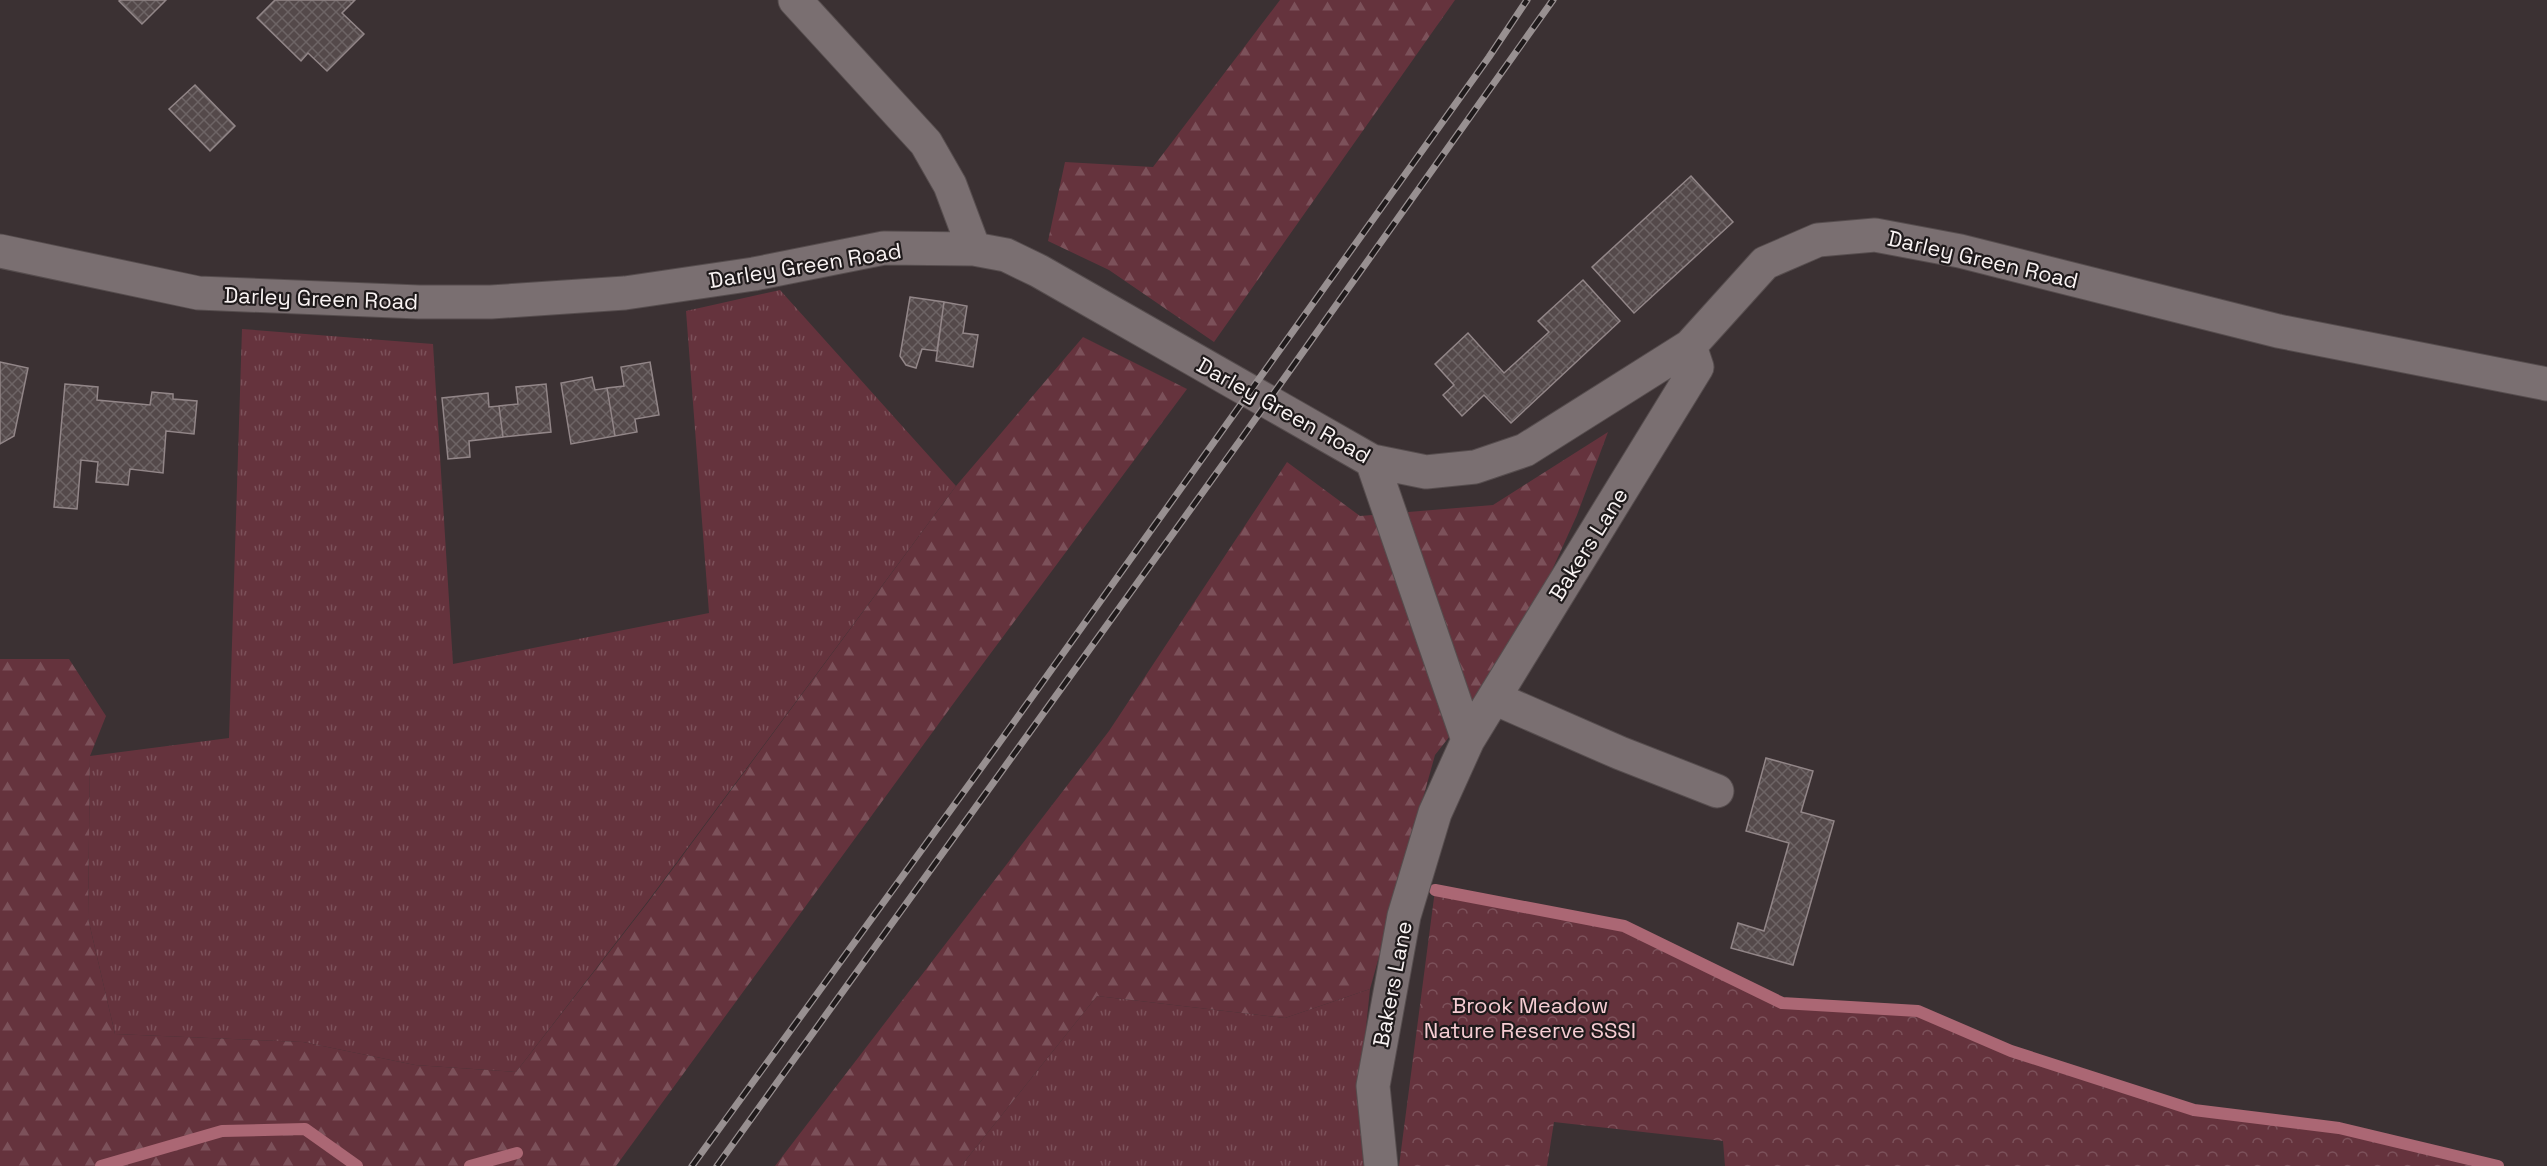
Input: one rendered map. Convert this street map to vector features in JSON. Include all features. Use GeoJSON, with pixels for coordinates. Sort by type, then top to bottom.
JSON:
{"type":"FeatureCollection","features":[{"type":"Feature","properties":{"kind":"street"},"geometry":{"type":"LineString","coordinates":[[795,0],[926,143],[950,185],[974,249]]}},
{"type":"Feature","properties":{"kind":"street","name":"Darley Green Road"},"geometry":{"type":"LineString","coordinates":[[0,251],[198,293],[419,302],[491,302],[625,293],[754,274],[884,248],[974,249],[1006,255],[1039,270],[1372,461],[1426,472],[1475,467],[1525,450],[1690,346],[1765,263],[1818,240],[1875,235],[1960,251],[2278,331],[2547,384]]}},
{"type":"Feature","properties":{"kind":"street","name":"Bakers Lane"},"geometry":{"type":"LineString","coordinates":[[1381,1166],[1373,1086],[1404,916],[1435,813],[1468,740],[1697,367],[1690,346]]}},
{"type":"Feature","properties":{"kind":"street"},"geometry":{"type":"LineString","coordinates":[[1372,461],[1468,740]]}},
{"type":"Feature","properties":{"kind":"street"},"geometry":{"type":"LineString","coordinates":[[1494,698],[1620,753],[1717,791]]}},
{"type":"Feature","properties":{"kind":"green space"},"geometry":{"type":"Polygon","coordinates":[[[1280,0],[1455,0],[1214,342],[1109,270],[1048,241],[1065,162],[1153,167],[1280,0]]]}},
{"type":"Feature","properties":{"kind":"green space"},"geometry":{"type":"Polygon","coordinates":[[[780,290],[956,486],[648,901],[516,1072],[415,1065],[303,1042],[115,1034],[88,918],[90,756],[229,738],[242,329],[433,344],[453,664],[709,613],[686,311],[780,290]]]}},
{"type":"Feature","properties":{"kind":"green space"},"geometry":{"type":"Polygon","coordinates":[[[1083,337],[1187,389],[956,700],[616,1166],[0,1166],[0,659],[69,659],[106,716],[90,756],[88,918],[115,1034],[303,1042],[415,1065],[516,1072],[649,901],[956,486],[1083,337]]]}},
{"type":"Feature","properties":{"kind":"green space"},"geometry":{"type":"Polygon","coordinates":[[[1608,432],[1577,515],[1514,654],[1435,755],[1370,989],[1285,1018],[1097,996],[961,1166],[775,1166],[1109,731],[1287,462],[1360,516],[1493,505],[1608,432]]]}},
{"type":"Feature","properties":{"kind":"green space","name":"Brook Meadow Nature Reserve SSSI"},"geometry":{"type":"Polygon","coordinates":[[[1435,890],[1624,926],[1782,1003],[1918,1011],[2011,1051],[2194,1110],[2339,1128],[2498,1166],[1725,1166],[1723,1141],[1554,1122],[1547,1166],[1399,1166],[1435,890]]]}},
{"type":"Feature","properties":{"kind":"green space"},"geometry":{"type":"Polygon","coordinates":[[[1370,989],[1361,1076],[1370,1166],[961,1166],[1097,996],[1285,1018],[1370,989]]]}},
{"type":"Feature","properties":{"kind":"building"},"geometry":{"type":"Polygon","coordinates":[[[166,0],[142,24],[119,1],[166,0]]]}},
{"type":"Feature","properties":{"kind":"building"},"geometry":{"type":"Polygon","coordinates":[[[275,0],[355,0],[342,13],[364,34],[327,71],[308,53],[301,61],[257,18],[275,0]]]}},
{"type":"Feature","properties":{"kind":"building"},"geometry":{"type":"Polygon","coordinates":[[[195,85],[235,126],[210,151],[169,109],[195,85]]]}},
{"type":"Feature","properties":{"kind":"building"},"geometry":{"type":"Polygon","coordinates":[[[1691,176],[1733,222],[1634,313],[1592,267],[1691,176]]]}},
{"type":"Feature","properties":{"kind":"building"},"geometry":{"type":"Polygon","coordinates":[[[1583,280],[1620,321],[1511,423],[1484,395],[1462,416],[1443,395],[1454,385],[1435,364],[1468,333],[1504,373],[1549,332],[1538,321],[1583,280]]]}},
{"type":"Feature","properties":{"kind":"building"},"geometry":{"type":"Polygon","coordinates":[[[910,297],[944,302],[937,351],[922,349],[916,368],[906,365],[900,356],[910,297]]]}},
{"type":"Feature","properties":{"kind":"building"},"geometry":{"type":"Polygon","coordinates":[[[944,302],[967,306],[963,333],[978,335],[973,367],[936,361],[944,302]]]}},
{"type":"Feature","properties":{"kind":"building"},"geometry":{"type":"Polygon","coordinates":[[[0,362],[28,368],[14,436],[0,444],[0,362]]]}},
{"type":"Feature","properties":{"kind":"building"},"geometry":{"type":"Polygon","coordinates":[[[650,362],[659,415],[635,419],[637,432],[615,436],[607,388],[624,386],[621,367],[650,362]]]}},
{"type":"Feature","properties":{"kind":"building"},"geometry":{"type":"Polygon","coordinates":[[[592,377],[595,390],[607,388],[615,436],[571,444],[561,383],[592,377]]]}},
{"type":"Feature","properties":{"kind":"building"},"geometry":{"type":"Polygon","coordinates":[[[65,384],[98,387],[97,400],[150,405],[152,392],[173,394],[173,399],[197,401],[194,434],[166,431],[163,473],[130,469],[128,485],[96,482],[98,462],[81,460],[77,509],[54,507],[65,384]]]}},
{"type":"Feature","properties":{"kind":"building"},"geometry":{"type":"Polygon","coordinates":[[[546,384],[551,432],[503,437],[499,406],[518,404],[516,387],[546,384]]]}},
{"type":"Feature","properties":{"kind":"building"},"geometry":{"type":"Polygon","coordinates":[[[488,393],[489,407],[499,406],[503,437],[469,441],[470,457],[448,459],[442,398],[488,393]]]}},
{"type":"Feature","properties":{"kind":"building"},"geometry":{"type":"Polygon","coordinates":[[[1766,758],[1813,771],[1801,812],[1834,821],[1793,965],[1731,948],[1738,923],[1764,931],[1789,843],[1746,831],[1766,758]]]}},
{"type":"Feature","properties":{"kind":"waterway"},"geometry":{"type":"LineString","coordinates":[[1435,890],[1624,926],[1782,1003],[1918,1011],[2011,1051],[2194,1110],[2339,1128],[2498,1166]]}},
{"type":"Feature","properties":{"kind":"waterway"},"geometry":{"type":"LineString","coordinates":[[101,1166],[222,1131],[305,1129],[357,1166]]}},
{"type":"Feature","properties":{"kind":"waterway"},"geometry":{"type":"LineString","coordinates":[[470,1166],[517,1153]]}},
{"type":"Feature","properties":{"kind":"railway"},"geometry":{"type":"LineString","coordinates":[[692,1166],[984,764],[1489,57],[1527,0]]}},
{"type":"Feature","properties":{"kind":"railway"},"geometry":{"type":"LineString","coordinates":[[717,1166],[1239,442],[1553,0]]}}]}
